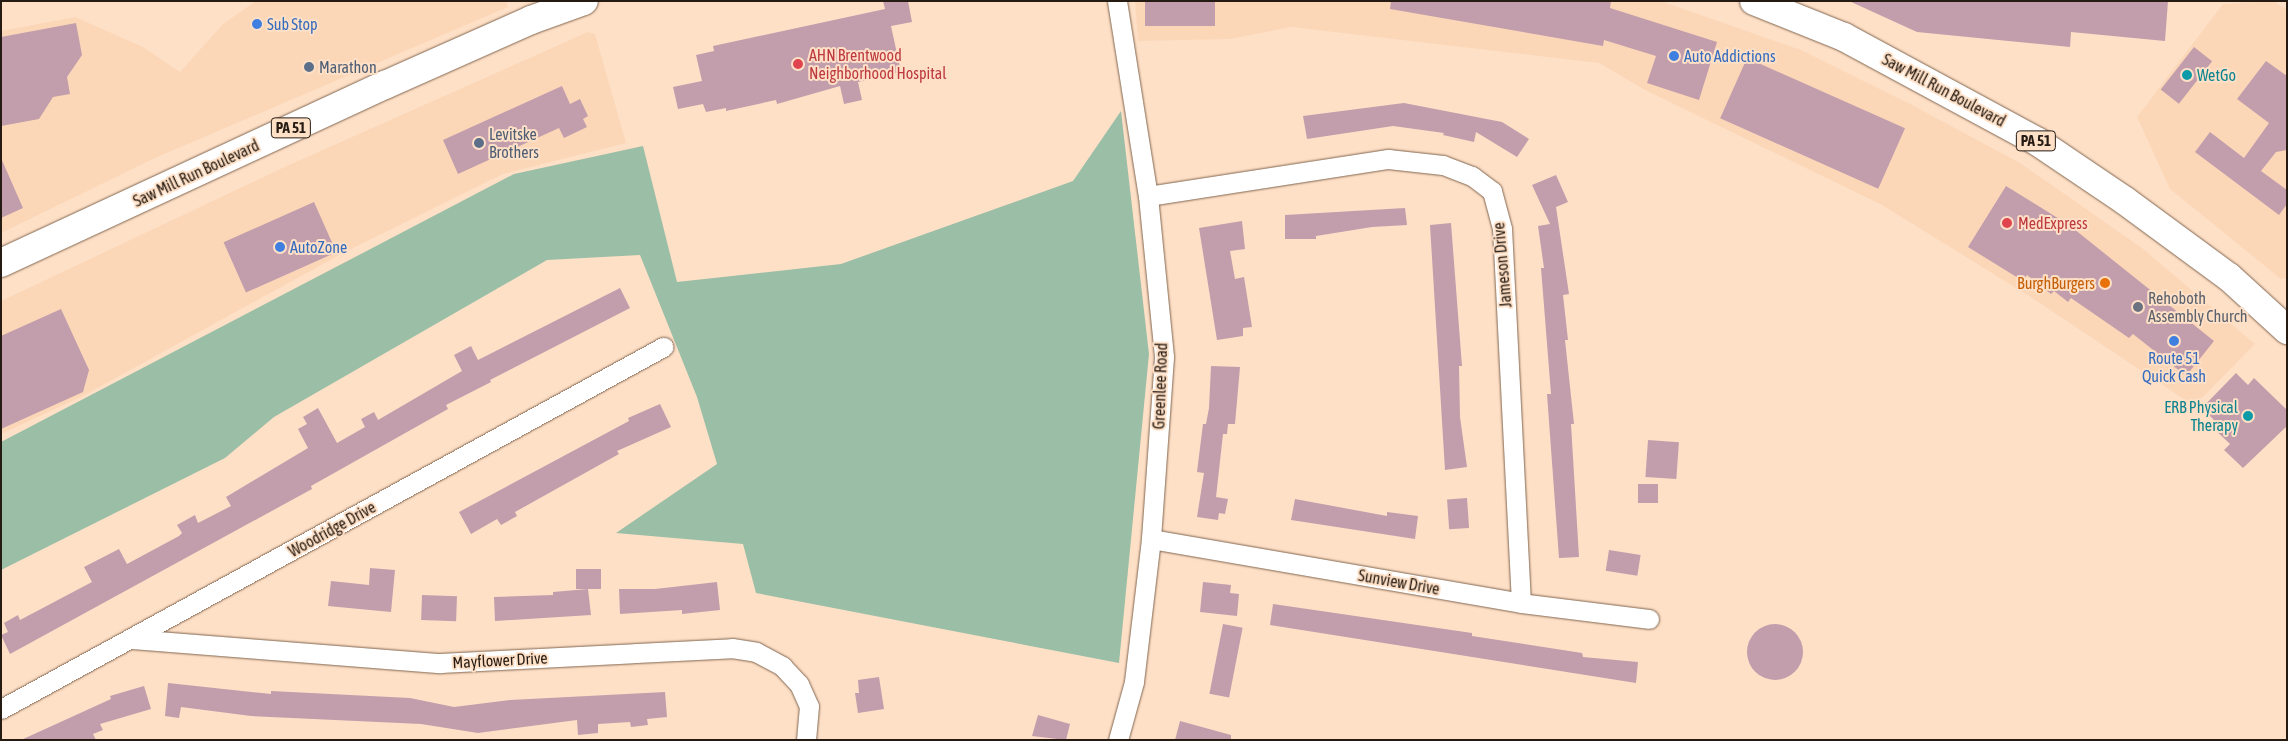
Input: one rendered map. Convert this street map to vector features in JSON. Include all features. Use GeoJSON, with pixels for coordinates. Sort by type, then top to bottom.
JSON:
{"type":"FeatureCollection","features":[{"type":"Feature","properties":{"kind":"highway","name":"Saw Mill Run Boulevard"},"geometry":{"type":"LineString","coordinates":[[1,263],[385,85],[531,20],[584,1]]}},
{"type":"Feature","properties":{"kind":"highway","name":"Saw Mill Run Boulevard"},"geometry":{"type":"LineString","coordinates":[[1754,1],[1844,37],[2038,142],[2229,278],[2287,330]]}},
{"type":"Feature","properties":{"kind":"street","name":"Greenlee Road"},"geometry":{"type":"LineString","coordinates":[[1117,1],[1148,196],[1164,357],[1151,539],[1134,682],[1118,740]]}},
{"type":"Feature","properties":{"kind":"street","name":"Jameson Drive"},"geometry":{"type":"LineString","coordinates":[[1148,196],[1388,159],[1443,165],[1472,176],[1492,191],[1502,228],[1521,603]]}},
{"type":"Feature","properties":{"kind":"street","name":"Woodridge Drive"},"geometry":{"type":"LineString","coordinates":[[1,709],[663,347]]}},
{"type":"Feature","properties":{"kind":"street","name":"Sunview Drive"},"geometry":{"type":"LineString","coordinates":[[1151,539],[1521,603],[1649,618]]}},
{"type":"Feature","properties":{"kind":"street","name":"Mayflower Drive"},"geometry":{"type":"LineString","coordinates":[[132,639],[440,664],[732,648],[756,652],[782,666],[799,684],[809,706],[806,740]]}},
{"type":"Feature","properties":{"kind":"shaded area"},"geometry":{"type":"Polygon","coordinates":[[[256,1],[506,1],[508,7],[155,158],[1,233],[1,31],[75,17],[143,47],[180,72],[223,24],[256,1]]]}},
{"type":"Feature","properties":{"kind":"shaded area"},"geometry":{"type":"Polygon","coordinates":[[[1135,1],[1661,1],[1801,50],[1912,105],[2020,163],[2142,248],[2255,344],[2194,406],[2029,296],[1882,205],[1645,90],[1599,63],[1291,27],[1230,39],[1138,41],[1135,1]]]}},
{"type":"Feature","properties":{"kind":"shaded area"},"geometry":{"type":"Polygon","coordinates":[[[2273,1],[2287,10],[2287,278],[2281,279],[2170,189],[2137,117],[2223,4],[2273,1]]]}},
{"type":"Feature","properties":{"kind":"shaded area"},"geometry":{"type":"Polygon","coordinates":[[[588,32],[595,34],[626,143],[503,174],[343,253],[83,396],[1,434],[1,301],[289,165],[588,32]]]}},
{"type":"Feature","properties":{"kind":"green space"},"geometry":{"type":"Polygon","coordinates":[[[1121,111],[1149,354],[1119,663],[756,593],[743,544],[616,533],[717,464],[697,397],[640,255],[547,260],[274,417],[225,458],[1,570],[1,442],[514,174],[643,146],[677,282],[841,264],[1073,181],[1121,111]]]}},
{"type":"Feature","properties":{"kind":"building","name":"AHN Brentwood Neighborhood Hospital"},"geometry":{"type":"Polygon","coordinates":[[[883,1],[908,1],[912,22],[891,26],[901,72],[858,82],[862,100],[844,104],[840,86],[777,104],[776,100],[726,111],[726,108],[706,112],[703,104],[678,109],[673,87],[702,81],[696,55],[714,51],[713,46],[885,9],[883,1]]]}},
{"type":"Feature","properties":{"kind":"building"},"geometry":{"type":"Polygon","coordinates":[[[1145,1],[1215,1],[1215,26],[1145,26],[1145,1]]]}},
{"type":"Feature","properties":{"kind":"building"},"geometry":{"type":"Polygon","coordinates":[[[1391,1],[1611,1],[1610,8],[1717,42],[1699,100],[1647,83],[1656,56],[1604,40],[1603,46],[1390,9],[1391,1]]]}},
{"type":"Feature","properties":{"kind":"building"},"geometry":{"type":"Polygon","coordinates":[[[1849,1],[2168,1],[2165,41],[2071,32],[2070,47],[1917,32],[1849,1]]]}},
{"type":"Feature","properties":{"kind":"building"},"geometry":{"type":"Polygon","coordinates":[[[76,23],[82,55],[67,77],[70,94],[53,97],[39,119],[1,126],[1,37],[76,23]]]}},
{"type":"Feature","properties":{"kind":"building","name":"WetGo"},"geometry":{"type":"Polygon","coordinates":[[[2194,47],[2212,61],[2179,104],[2161,90],[2194,47]]]}},
{"type":"Feature","properties":{"kind":"building"},"geometry":{"type":"Polygon","coordinates":[[[1747,58],[1905,128],[1878,189],[1720,118],[1747,58]]]}},
{"type":"Feature","properties":{"kind":"building"},"geometry":{"type":"Polygon","coordinates":[[[2266,61],[2287,76],[2287,150],[2276,152],[2261,171],[2287,190],[2287,204],[2279,215],[2195,152],[2210,132],[2244,158],[2269,123],[2237,99],[2266,61]]]}},
{"type":"Feature","properties":{"kind":"building"},"geometry":{"type":"Polygon","coordinates":[[[562,86],[570,104],[580,99],[588,116],[583,119],[587,127],[564,138],[559,128],[458,174],[443,140],[562,86]]]}},
{"type":"Feature","properties":{"kind":"building"},"geometry":{"type":"Polygon","coordinates":[[[1404,103],[1502,122],[1529,139],[1517,157],[1476,132],[1474,142],[1443,135],[1444,133],[1393,126],[1307,139],[1303,116],[1404,103]]]}},
{"type":"Feature","properties":{"kind":"building"},"geometry":{"type":"Polygon","coordinates":[[[1,158],[23,208],[1,218],[1,158]]]}},
{"type":"Feature","properties":{"kind":"building"},"geometry":{"type":"Polygon","coordinates":[[[1556,175],[1568,202],[1556,207],[1569,294],[1563,295],[1568,340],[1565,340],[1574,424],[1571,424],[1579,557],[1559,558],[1547,394],[1551,394],[1541,268],[1544,268],[1538,226],[1550,224],[1532,185],[1556,175]]]}},
{"type":"Feature","properties":{"kind":"building"},"geometry":{"type":"Polygon","coordinates":[[[2006,186],[2069,225],[2214,341],[2186,376],[2133,334],[2129,338],[2071,298],[2068,302],[2054,291],[2051,294],[2027,275],[2023,281],[1968,247],[2006,186]]]}},
{"type":"Feature","properties":{"kind":"building","name":"AutoZone"},"geometry":{"type":"Polygon","coordinates":[[[314,202],[336,252],[246,293],[224,242],[314,202]]]}},
{"type":"Feature","properties":{"kind":"building"},"geometry":{"type":"Polygon","coordinates":[[[1405,208],[1407,225],[1372,227],[1316,236],[1316,239],[1285,239],[1285,215],[1405,208]]]}},
{"type":"Feature","properties":{"kind":"building"},"geometry":{"type":"Polygon","coordinates":[[[1242,221],[1245,249],[1230,251],[1235,279],[1244,277],[1252,327],[1243,328],[1243,336],[1217,340],[1199,228],[1242,221]]]}},
{"type":"Feature","properties":{"kind":"building"},"geometry":{"type":"Polygon","coordinates":[[[1451,223],[1462,366],[1459,366],[1460,417],[1467,467],[1445,470],[1430,225],[1451,223]]]}},
{"type":"Feature","properties":{"kind":"building"},"geometry":{"type":"Polygon","coordinates":[[[620,288],[630,308],[490,380],[491,382],[446,405],[448,409],[311,486],[312,489],[10,654],[1,635],[8,632],[4,623],[18,615],[20,620],[92,582],[84,567],[119,549],[127,564],[179,536],[182,533],[177,525],[195,515],[198,523],[231,506],[226,497],[308,448],[298,429],[307,424],[303,417],[318,408],[337,443],[365,427],[361,419],[374,412],[378,420],[462,371],[454,355],[471,346],[478,360],[620,288]]]}},
{"type":"Feature","properties":{"kind":"building"},"geometry":{"type":"Polygon","coordinates":[[[61,309],[89,370],[83,392],[1,429],[1,336],[61,309]]]}},
{"type":"Feature","properties":{"kind":"building"},"geometry":{"type":"Polygon","coordinates":[[[1211,366],[1240,367],[1235,424],[1228,424],[1227,434],[1223,434],[1216,497],[1228,499],[1225,514],[1219,513],[1218,520],[1197,517],[1204,473],[1197,472],[1203,424],[1206,424],[1209,408],[1211,366]]]}},
{"type":"Feature","properties":{"kind":"building","name":"ERB Physical Therapy"},"geometry":{"type":"Polygon","coordinates":[[[2236,373],[2248,385],[2254,378],[2287,410],[2287,426],[2243,468],[2224,450],[2230,444],[2211,426],[2216,422],[2202,408],[2236,373]]]}},
{"type":"Feature","properties":{"kind":"building"},"geometry":{"type":"Polygon","coordinates":[[[660,404],[671,427],[617,451],[619,454],[515,512],[517,516],[501,525],[497,519],[471,534],[459,512],[629,421],[628,418],[660,404]]]}},
{"type":"Feature","properties":{"kind":"building"},"geometry":{"type":"Polygon","coordinates":[[[1648,440],[1679,442],[1676,479],[1645,477],[1648,440]]]}},
{"type":"Feature","properties":{"kind":"building"},"geometry":{"type":"Polygon","coordinates":[[[1638,484],[1658,484],[1658,503],[1638,503],[1638,484]]]}},
{"type":"Feature","properties":{"kind":"building"},"geometry":{"type":"Polygon","coordinates":[[[1467,498],[1469,528],[1449,529],[1447,499],[1467,498]]]}},
{"type":"Feature","properties":{"kind":"building"},"geometry":{"type":"Polygon","coordinates":[[[1295,499],[1387,516],[1387,512],[1418,516],[1415,539],[1291,520],[1295,499]]]}},
{"type":"Feature","properties":{"kind":"building"},"geometry":{"type":"Polygon","coordinates":[[[1609,550],[1641,555],[1637,576],[1606,571],[1609,550]]]}},
{"type":"Feature","properties":{"kind":"building"},"geometry":{"type":"Polygon","coordinates":[[[370,568],[395,570],[391,612],[328,606],[331,581],[369,585],[370,568]]]}},
{"type":"Feature","properties":{"kind":"building"},"geometry":{"type":"Polygon","coordinates":[[[576,569],[601,569],[601,589],[576,589],[576,569]]]}},
{"type":"Feature","properties":{"kind":"building"},"geometry":{"type":"Polygon","coordinates":[[[717,582],[720,610],[682,614],[682,610],[620,614],[619,589],[655,589],[717,582]]]}},
{"type":"Feature","properties":{"kind":"building"},"geometry":{"type":"Polygon","coordinates":[[[1203,582],[1231,585],[1230,593],[1239,594],[1237,616],[1200,612],[1203,582]]]}},
{"type":"Feature","properties":{"kind":"building"},"geometry":{"type":"Polygon","coordinates":[[[588,589],[591,615],[495,621],[494,597],[553,595],[553,592],[588,589]]]}},
{"type":"Feature","properties":{"kind":"building"},"geometry":{"type":"Polygon","coordinates":[[[422,595],[457,596],[456,621],[421,620],[422,595]]]}},
{"type":"Feature","properties":{"kind":"building"},"geometry":{"type":"Polygon","coordinates":[[[1273,604],[1472,633],[1472,636],[1582,653],[1583,657],[1638,662],[1636,683],[1270,625],[1273,604]]]}},
{"type":"Feature","properties":{"kind":"building"},"geometry":{"type":"Polygon","coordinates":[[[1223,624],[1243,628],[1229,698],[1209,694],[1223,624]]]}},
{"type":"Feature","properties":{"kind":"building"},"geometry":{"type":"Polygon","coordinates":[[[1769,624],[1781,624],[1791,628],[1799,636],[1803,652],[1799,668],[1791,676],[1781,680],[1769,680],[1759,676],[1751,668],[1747,658],[1747,646],[1751,636],[1759,628],[1769,624]]]}},
{"type":"Feature","properties":{"kind":"building"},"geometry":{"type":"Polygon","coordinates":[[[879,677],[884,709],[858,713],[855,693],[859,693],[858,680],[879,677]]]}},
{"type":"Feature","properties":{"kind":"building"},"geometry":{"type":"Polygon","coordinates":[[[168,683],[271,694],[271,691],[410,698],[454,707],[510,700],[665,692],[667,717],[647,719],[648,725],[631,727],[630,722],[598,724],[598,733],[578,735],[577,720],[478,733],[421,724],[251,716],[181,707],[179,718],[165,716],[168,683]]]}},
{"type":"Feature","properties":{"kind":"building"},"geometry":{"type":"Polygon","coordinates":[[[144,686],[151,709],[100,724],[103,730],[93,734],[96,740],[21,740],[111,699],[110,696],[144,686]]]}},
{"type":"Feature","properties":{"kind":"building"},"geometry":{"type":"Polygon","coordinates":[[[1038,715],[1070,724],[1066,740],[1032,736],[1038,715]]]}},
{"type":"Feature","properties":{"kind":"building"},"geometry":{"type":"Polygon","coordinates":[[[1180,721],[1231,735],[1231,740],[1175,740],[1180,721]]]}},
{"type":"Feature","properties":{"kind":"place","name":"Sub Stop"},"geometry":{"type":"Point","coordinates":[257,24]}},
{"type":"Feature","properties":{"kind":"place","name":"Auto Addictions"},"geometry":{"type":"Point","coordinates":[1674,56]}},
{"type":"Feature","properties":{"kind":"place","name":"AHN Brentwood Neighborhood Hospital"},"geometry":{"type":"Point","coordinates":[798,64]}},
{"type":"Feature","properties":{"kind":"place","name":"Marathon"},"geometry":{"type":"Point","coordinates":[309,67]}},
{"type":"Feature","properties":{"kind":"place","name":"WetGo"},"geometry":{"type":"Point","coordinates":[2187,75]}},
{"type":"Feature","properties":{"kind":"place","name":"Levitske Brothers"},"geometry":{"type":"Point","coordinates":[479,143]}},
{"type":"Feature","properties":{"kind":"place","name":"MedExpress"},"geometry":{"type":"Point","coordinates":[2007,223]}},
{"type":"Feature","properties":{"kind":"place","name":"AutoZone"},"geometry":{"type":"Point","coordinates":[280,247]}},
{"type":"Feature","properties":{"kind":"place","name":"BurghBurgers"},"geometry":{"type":"Point","coordinates":[2105,283]}},
{"type":"Feature","properties":{"kind":"place","name":"Rehoboth Assembly Church"},"geometry":{"type":"Point","coordinates":[2138,307]}},
{"type":"Feature","properties":{"kind":"place","name":"Route 51 Quick Cash"},"geometry":{"type":"Point","coordinates":[2174,341]}},
{"type":"Feature","properties":{"kind":"place","name":"ERB Physical Therapy"},"geometry":{"type":"Point","coordinates":[2248,416]}}]}
